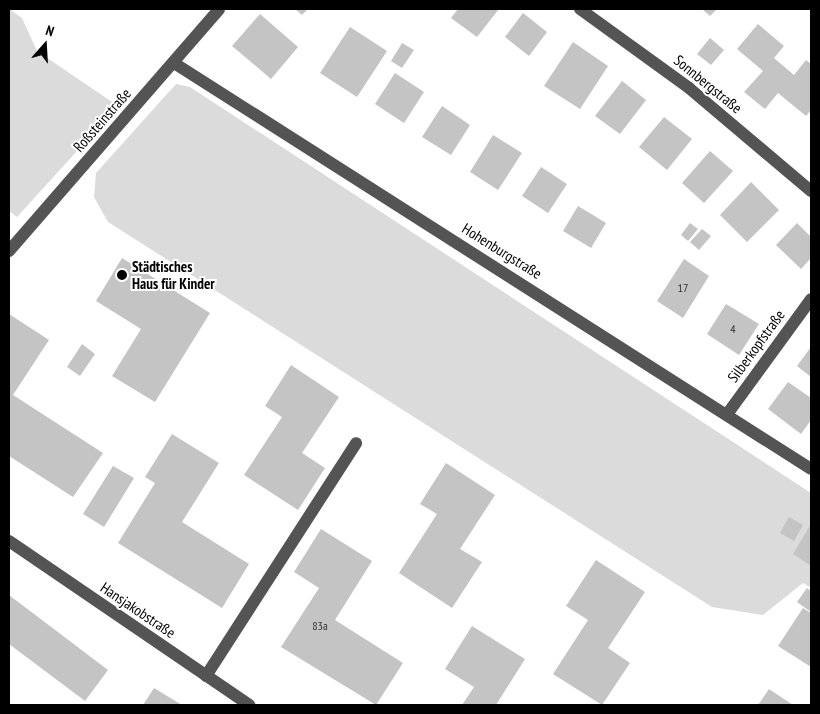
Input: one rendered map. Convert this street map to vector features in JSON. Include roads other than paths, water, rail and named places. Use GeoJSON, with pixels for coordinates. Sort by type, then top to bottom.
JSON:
{"type":"FeatureCollection","features":[{"type":"Feature","properties":{"kind":"street","name":"Roßsteinstraße"},"geometry":{"type":"LineString","coordinates":[[9,251],[219,9]]}},
{"type":"Feature","properties":{"kind":"street","name":"Sonnbergstraße"},"geometry":{"type":"LineString","coordinates":[[580,9],[689,88],[811,191]]}},
{"type":"Feature","properties":{"kind":"street","name":"Hohenburgstraße"},"geometry":{"type":"LineString","coordinates":[[174,63],[728,413],[811,469]]}},
{"type":"Feature","properties":{"kind":"street","name":"Silberkopfstraße"},"geometry":{"type":"LineString","coordinates":[[728,413],[811,299]]}},
{"type":"Feature","properties":{"kind":"street"},"geometry":{"type":"LineString","coordinates":[[206,676],[356,443]]}},
{"type":"Feature","properties":{"kind":"street","name":"Hansjakobstraße"},"geometry":{"type":"LineString","coordinates":[[9,541],[249,705]]}},
{"type":"Feature","properties":{"kind":"place","name":"Städtisches Haus für Kinder"},"geometry":{"type":"Point","coordinates":[122,275]}}]}
